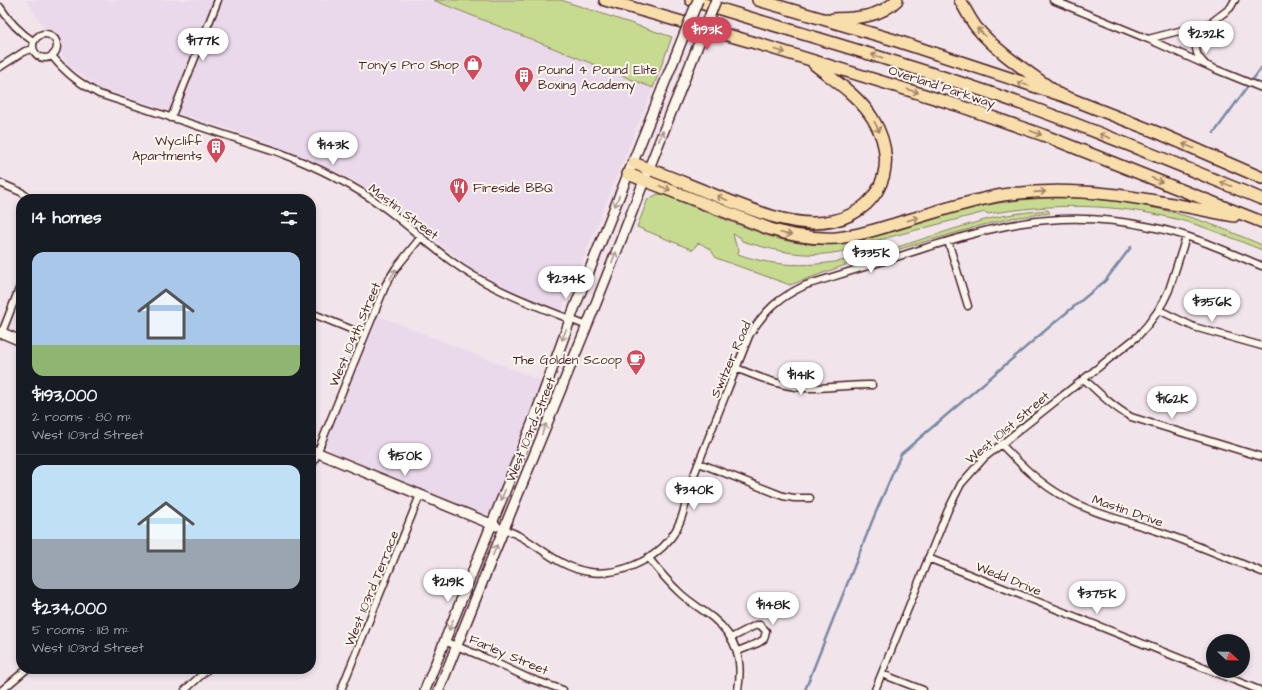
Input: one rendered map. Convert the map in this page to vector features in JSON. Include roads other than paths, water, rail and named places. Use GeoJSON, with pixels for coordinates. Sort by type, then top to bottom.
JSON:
{"type":"FeatureCollection","features":[{"type":"Feature","properties":{"kind":"highway","name":"Overland Parkway"},"geometry":{"type":"LineString","coordinates":[[605,0],[957,105],[1016,125],[1262,222]]}},
{"type":"Feature","properties":{"kind":"highway","name":"Overland Parkway"},"geometry":{"type":"LineString","coordinates":[[691,0],[974,87],[1076,124],[1262,199]]}},
{"type":"Feature","properties":{"kind":"highway"},"geometry":{"type":"LineString","coordinates":[[758,0],[890,39],[1061,96],[1162,134],[1262,178]]}},
{"type":"Feature","properties":{"kind":"highway"},"geometry":{"type":"LineString","coordinates":[[824,20],[865,17],[883,11],[897,0]]}},
{"type":"Feature","properties":{"kind":"highway"},"geometry":{"type":"LineString","coordinates":[[960,0],[976,27],[993,44],[1009,58],[1061,96]]}},
{"type":"Feature","properties":{"kind":"highway"},"geometry":{"type":"LineString","coordinates":[[633,163],[759,213],[793,221],[812,223],[827,222],[845,217],[859,210],[877,191],[884,176],[886,156],[882,138],[873,119],[854,95],[809,60]]}},
{"type":"Feature","properties":{"kind":"highway"},"geometry":{"type":"LineString","coordinates":[[628,174],[770,230],[821,238],[836,238],[869,232],[983,199],[1004,195],[1050,191],[1093,192],[1137,197],[1262,222]]}},
{"type":"Feature","properties":{"kind":"main road","name":"West 103rd Street"},"geometry":{"type":"LineString","coordinates":[[425,690],[534,418],[570,319],[698,0]]}},
{"type":"Feature","properties":{"kind":"main road","name":"West 103rd Street"},"geometry":{"type":"LineString","coordinates":[[439,690],[503,528],[587,326],[648,168],[716,0]]}},
{"type":"Feature","properties":{"kind":"main road"},"geometry":{"type":"LineString","coordinates":[[1,334],[16,339]]}},
{"type":"Feature","properties":{"kind":"main road"},"geometry":{"type":"LineString","coordinates":[[316,452],[503,528]]}},
{"type":"Feature","properties":{"kind":"street"},"geometry":{"type":"LineString","coordinates":[[171,118],[218,0]]}},
{"type":"Feature","properties":{"kind":"street"},"geometry":{"type":"LineString","coordinates":[[1053,0],[1260,87]]}},
{"type":"Feature","properties":{"kind":"street"},"geometry":{"type":"LineString","coordinates":[[1206,65],[1197,54],[1197,45],[1201,33],[1210,23],[1230,7],[1235,0]]}},
{"type":"Feature","properties":{"kind":"street"},"geometry":{"type":"LineString","coordinates":[[0,7],[9,21],[33,41]]}},
{"type":"Feature","properties":{"kind":"street"},"geometry":{"type":"LineString","coordinates":[[1148,39],[1210,23]]}},
{"type":"Feature","properties":{"kind":"street"},"geometry":{"type":"LineString","coordinates":[[43,33],[51,35],[56,41],[57,49],[52,56],[44,58],[41,57],[37,55],[33,49],[33,41],[39,34],[43,33]]}},
{"type":"Feature","properties":{"kind":"street"},"geometry":{"type":"LineString","coordinates":[[0,67],[25,51],[33,49]]}},
{"type":"Feature","properties":{"kind":"street","name":"Mastin Street"},"geometry":{"type":"LineString","coordinates":[[52,56],[66,72],[82,85],[99,94],[278,152],[334,176],[364,193],[459,267],[479,279],[547,310],[587,326]]}},
{"type":"Feature","properties":{"kind":"street"},"geometry":{"type":"LineString","coordinates":[[0,183],[24,194]]}},
{"type":"Feature","properties":{"kind":"street","name":"Switzer Road"},"geometry":{"type":"LineString","coordinates":[[503,528],[516,533],[561,563],[590,572],[622,570],[635,565],[661,549],[669,540],[684,514],[691,482],[749,336],[758,321],[778,301],[789,293],[806,285],[978,232],[1008,225],[1047,220],[1075,219],[1126,222],[1153,227],[1186,236],[1262,266]]}},
{"type":"Feature","properties":{"kind":"street","name":"West 101st Street"},"geometry":{"type":"LineString","coordinates":[[875,690],[948,510],[961,484],[974,468],[1000,444],[1138,336],[1149,324],[1159,310],[1169,290],[1186,236]]}},
{"type":"Feature","properties":{"kind":"street","name":"West 104th Street"},"geometry":{"type":"LineString","coordinates":[[316,446],[386,284],[396,268],[421,237]]}},
{"type":"Feature","properties":{"kind":"street"},"geometry":{"type":"LineString","coordinates":[[948,241],[968,306]]}},
{"type":"Feature","properties":{"kind":"street"},"geometry":{"type":"LineString","coordinates":[[1,334],[16,296]]}},
{"type":"Feature","properties":{"kind":"street"},"geometry":{"type":"LineString","coordinates":[[1159,310],[1194,327],[1262,346]]}},
{"type":"Feature","properties":{"kind":"street"},"geometry":{"type":"LineString","coordinates":[[316,315],[365,334]]}},
{"type":"Feature","properties":{"kind":"street"},"geometry":{"type":"LineString","coordinates":[[736,368],[777,383],[804,388],[822,388],[857,384],[872,385]]}},
{"type":"Feature","properties":{"kind":"street"},"geometry":{"type":"LineString","coordinates":[[1084,379],[1106,400],[1131,417],[1156,426],[1211,440],[1262,457]]}},
{"type":"Feature","properties":{"kind":"street","name":"Mastin Drive"},"geometry":{"type":"LineString","coordinates":[[1000,444],[1028,472],[1067,499],[1094,511],[1158,532],[1262,572]]}},
{"type":"Feature","properties":{"kind":"street"},"geometry":{"type":"LineString","coordinates":[[699,463],[783,496],[810,498]]}},
{"type":"Feature","properties":{"kind":"street","name":"West 103rd Terrace"},"geometry":{"type":"LineString","coordinates":[[341,690],[420,495]]}},
{"type":"Feature","properties":{"kind":"street"},"geometry":{"type":"LineString","coordinates":[[648,557],[659,572],[681,594],[713,618],[731,638],[738,651],[740,676],[738,690]]}},
{"type":"Feature","properties":{"kind":"street","name":"Wedd Drive"},"geometry":{"type":"LineString","coordinates":[[928,558],[1259,690]]}},
{"type":"Feature","properties":{"kind":"street"},"geometry":{"type":"LineString","coordinates":[[731,638],[756,625],[760,625],[766,631],[764,639],[738,651]]}},
{"type":"Feature","properties":{"kind":"street","name":"Farley Street"},"geometry":{"type":"LineString","coordinates":[[444,641],[526,677],[563,690]]}},
{"type":"Feature","properties":{"kind":"street"},"geometry":{"type":"LineString","coordinates":[[2,690],[21,674]]}},
{"type":"Feature","properties":{"kind":"street"},"geometry":{"type":"LineString","coordinates":[[185,690],[203,674]]}},
{"type":"Feature","properties":{"kind":"street"},"geometry":{"type":"LineString","coordinates":[[882,674],[923,690]]}},
{"type":"Feature","properties":{"kind":"waterway"},"geometry":{"type":"LineString","coordinates":[[1214,133],[1262,67]]}},
{"type":"Feature","properties":{"kind":"waterway"},"geometry":{"type":"LineString","coordinates":[[805,690],[873,519],[901,454],[1105,281],[1131,247]]}},
{"type":"Feature","properties":{"kind":"place","name":"Tony's Pro Shop"},"geometry":{"type":"Point","coordinates":[473,81]}},
{"type":"Feature","properties":{"kind":"place","name":"Pound 4 Pound Elite Boxing Academy"},"geometry":{"type":"Point","coordinates":[524,93]}},
{"type":"Feature","properties":{"kind":"place","name":"Wycliff Apartments"},"geometry":{"type":"Point","coordinates":[216,164]}},
{"type":"Feature","properties":{"kind":"place","name":"Fireside BBQ"},"geometry":{"type":"Point","coordinates":[459,204]}},
{"type":"Feature","properties":{"kind":"place","name":"The Golden Scoop"},"geometry":{"type":"Point","coordinates":[636,376]}}]}
